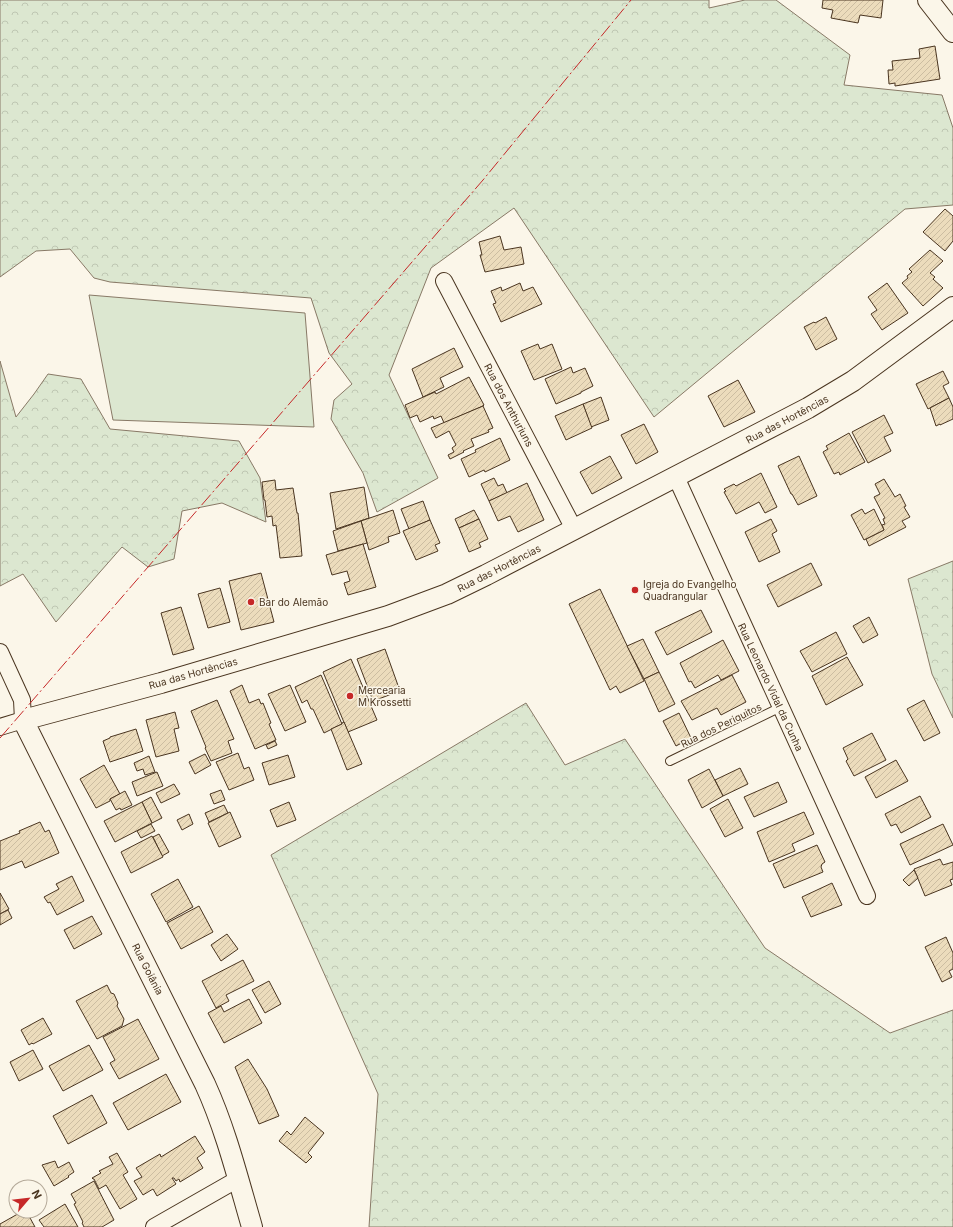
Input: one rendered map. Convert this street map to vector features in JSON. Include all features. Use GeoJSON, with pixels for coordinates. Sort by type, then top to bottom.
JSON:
{"type":"FeatureCollection","features":[{"type":"Feature","properties":{"kind":"street"},"geometry":{"type":"LineString","coordinates":[[928,0],[953,32]]}},
{"type":"Feature","properties":{"kind":"street","name":"Rua dos Anthuriuns"},"geometry":{"type":"LineString","coordinates":[[444,281],[574,530]]}},
{"type":"Feature","properties":{"kind":"street","name":"Rua das Hortências"},"geometry":{"type":"LineString","coordinates":[[0,727],[161,683],[388,616],[448,594],[676,477],[838,391],[953,307]]}},
{"type":"Feature","properties":{"kind":"street","name":"Rua Leonardo Vidal da Cunha"},"geometry":{"type":"LineString","coordinates":[[676,477],[867,896]]}},
{"type":"Feature","properties":{"kind":"street","name":"Rua Goiânia"},"geometry":{"type":"LineString","coordinates":[[0,652],[22,700],[23,720]]}},
{"type":"Feature","properties":{"kind":"street","name":"Rua Goiânia"},"geometry":{"type":"LineString","coordinates":[[0,678],[13,707],[23,720],[217,1110],[252,1227]]}},
{"type":"Feature","properties":{"kind":"street"},"geometry":{"type":"LineString","coordinates":[[154,1227],[238,1179]]}},
{"type":"Feature","properties":{"kind":"lane","name":"Rua dos Periquitos"},"geometry":{"type":"LineString","coordinates":[[670,760],[781,707]]}},
{"type":"Feature","properties":{"kind":"green space"},"geometry":{"type":"Polygon","coordinates":[[[0,0],[709,0],[709,8],[745,0],[776,0],[850,55],[844,85],[942,95],[953,128],[953,205],[905,209],[654,417],[514,208],[431,268],[389,375],[438,478],[377,512],[363,473],[331,419],[334,400],[352,384],[329,353],[311,298],[110,282],[94,278],[70,249],[36,251],[0,277],[0,0]]]}},
{"type":"Feature","properties":{"kind":"green space"},"geometry":{"type":"Polygon","coordinates":[[[89,295],[305,313],[314,427],[113,420],[89,295]]]}},
{"type":"Feature","properties":{"kind":"green space"},"geometry":{"type":"Polygon","coordinates":[[[0,361],[16,417],[48,374],[81,379],[110,429],[239,441],[260,478],[266,522],[222,503],[182,511],[174,559],[148,567],[122,547],[56,622],[23,574],[0,586],[0,361]]]}},
{"type":"Feature","properties":{"kind":"green space"},"geometry":{"type":"Polygon","coordinates":[[[953,561],[953,718],[932,674],[908,579],[953,561]]]}},
{"type":"Feature","properties":{"kind":"green space"},"geometry":{"type":"Polygon","coordinates":[[[526,703],[565,765],[625,739],[765,948],[890,1033],[953,1010],[953,1227],[369,1227],[378,1094],[271,855],[526,703]]]}},
{"type":"Feature","properties":{"kind":"building"},"geometry":{"type":"Polygon","coordinates":[[[823,0],[883,0],[881,18],[860,15],[858,23],[831,18],[833,10],[822,8],[823,0]]]}},
{"type":"Feature","properties":{"kind":"building"},"geometry":{"type":"Polygon","coordinates":[[[935,46],[940,79],[895,86],[895,83],[889,84],[888,70],[893,70],[892,61],[920,58],[919,49],[935,46]]]}},
{"type":"Feature","properties":{"kind":"building"},"geometry":{"type":"Polygon","coordinates":[[[945,209],[953,216],[953,241],[945,251],[923,232],[945,209]]]}},
{"type":"Feature","properties":{"kind":"building"},"geometry":{"type":"Polygon","coordinates":[[[500,236],[504,250],[521,247],[524,264],[485,272],[480,255],[482,255],[479,242],[500,236]]]}},
{"type":"Feature","properties":{"kind":"building"},"geometry":{"type":"Polygon","coordinates":[[[930,250],[943,261],[930,273],[935,277],[933,279],[943,288],[923,306],[902,283],[912,272],[909,269],[930,250]]]}},
{"type":"Feature","properties":{"kind":"building"},"geometry":{"type":"Polygon","coordinates":[[[520,283],[523,291],[533,287],[542,304],[501,322],[493,304],[496,303],[491,291],[501,287],[502,291],[520,283]]]}},
{"type":"Feature","properties":{"kind":"building"},"geometry":{"type":"Polygon","coordinates":[[[887,283],[908,313],[882,330],[871,314],[877,310],[868,297],[887,283]]]}},
{"type":"Feature","properties":{"kind":"building"},"geometry":{"type":"Polygon","coordinates":[[[826,317],[837,339],[816,350],[804,327],[826,317]]]}},
{"type":"Feature","properties":{"kind":"building"},"geometry":{"type":"Polygon","coordinates":[[[538,344],[540,349],[552,344],[562,369],[534,380],[521,351],[538,344]]]}},
{"type":"Feature","properties":{"kind":"building"},"geometry":{"type":"Polygon","coordinates":[[[454,348],[463,367],[440,378],[444,387],[423,397],[412,369],[454,348]]]}},
{"type":"Feature","properties":{"kind":"building"},"geometry":{"type":"Polygon","coordinates":[[[571,367],[573,373],[585,368],[593,386],[556,404],[545,379],[571,367]]]}},
{"type":"Feature","properties":{"kind":"building"},"geometry":{"type":"Polygon","coordinates":[[[943,371],[949,383],[943,386],[949,398],[928,409],[916,384],[943,371]]]}},
{"type":"Feature","properties":{"kind":"building"},"geometry":{"type":"Polygon","coordinates":[[[469,377],[484,405],[483,406],[444,423],[441,416],[434,419],[433,416],[420,422],[417,415],[410,418],[405,405],[435,392],[436,394],[469,377]]]}},
{"type":"Feature","properties":{"kind":"building"},"geometry":{"type":"Polygon","coordinates":[[[738,380],[755,412],[724,427],[708,396],[738,380]]]}},
{"type":"Feature","properties":{"kind":"building"},"geometry":{"type":"Polygon","coordinates":[[[601,397],[609,420],[591,427],[583,404],[601,397]]]}},
{"type":"Feature","properties":{"kind":"building"},"geometry":{"type":"Polygon","coordinates":[[[949,398],[953,407],[953,419],[936,426],[930,408],[949,398]]]}},
{"type":"Feature","properties":{"kind":"building"},"geometry":{"type":"Polygon","coordinates":[[[583,404],[592,428],[566,440],[555,416],[583,404]]]}},
{"type":"Feature","properties":{"kind":"building"},"geometry":{"type":"Polygon","coordinates":[[[483,406],[493,428],[488,430],[489,432],[471,439],[474,446],[450,459],[448,455],[454,452],[452,448],[456,445],[449,431],[436,438],[431,428],[483,406]]]}},
{"type":"Feature","properties":{"kind":"building"},"geometry":{"type":"Polygon","coordinates":[[[884,415],[893,433],[884,437],[891,451],[868,463],[852,432],[884,415]]]}},
{"type":"Feature","properties":{"kind":"building"},"geometry":{"type":"Polygon","coordinates":[[[644,424],[658,452],[636,464],[621,435],[644,424]]]}},
{"type":"Feature","properties":{"kind":"building"},"geometry":{"type":"Polygon","coordinates":[[[849,433],[865,462],[840,475],[839,472],[834,474],[823,452],[828,449],[826,446],[849,433]]]}},
{"type":"Feature","properties":{"kind":"building"},"geometry":{"type":"Polygon","coordinates":[[[500,438],[510,460],[485,472],[484,470],[469,477],[461,459],[476,452],[475,450],[500,438]]]}},
{"type":"Feature","properties":{"kind":"building"},"geometry":{"type":"Polygon","coordinates":[[[610,456],[622,478],[592,494],[580,472],[610,456]]]}},
{"type":"Feature","properties":{"kind":"building"},"geometry":{"type":"Polygon","coordinates":[[[799,456],[817,496],[798,505],[791,494],[778,466],[799,456]]]}},
{"type":"Feature","properties":{"kind":"building"},"geometry":{"type":"Polygon","coordinates":[[[761,473],[777,507],[765,513],[759,502],[736,514],[724,492],[726,491],[724,489],[734,484],[736,486],[761,473]]]}},
{"type":"Feature","properties":{"kind":"building"},"geometry":{"type":"Polygon","coordinates":[[[494,478],[498,486],[503,484],[507,493],[489,501],[481,484],[494,478]]]}},
{"type":"Feature","properties":{"kind":"building"},"geometry":{"type":"Polygon","coordinates":[[[884,479],[895,497],[900,494],[906,506],[904,507],[910,517],[902,521],[906,527],[869,546],[866,539],[884,530],[882,525],[885,524],[883,519],[885,518],[874,497],[880,494],[875,484],[884,479]]]}},
{"type":"Feature","properties":{"kind":"building"},"geometry":{"type":"Polygon","coordinates":[[[275,480],[276,490],[293,488],[298,513],[302,556],[280,558],[276,525],[273,526],[272,516],[267,517],[262,482],[275,480]]]}},
{"type":"Feature","properties":{"kind":"building"},"geometry":{"type":"Polygon","coordinates":[[[527,483],[544,520],[518,532],[510,516],[498,521],[489,501],[527,483]]]}},
{"type":"Feature","properties":{"kind":"building"},"geometry":{"type":"Polygon","coordinates":[[[364,487],[369,518],[336,529],[330,493],[364,487]]]}},
{"type":"Feature","properties":{"kind":"building"},"geometry":{"type":"Polygon","coordinates":[[[423,501],[430,520],[409,529],[401,509],[423,501]]]}},
{"type":"Feature","properties":{"kind":"building"},"geometry":{"type":"Polygon","coordinates":[[[862,509],[865,514],[874,509],[884,530],[864,540],[851,515],[862,509]]]}},
{"type":"Feature","properties":{"kind":"building"},"geometry":{"type":"Polygon","coordinates":[[[393,510],[400,533],[388,537],[389,542],[369,550],[361,521],[393,510]]]}},
{"type":"Feature","properties":{"kind":"building"},"geometry":{"type":"Polygon","coordinates":[[[474,510],[479,519],[459,528],[455,519],[474,510]]]}},
{"type":"Feature","properties":{"kind":"building"},"geometry":{"type":"Polygon","coordinates":[[[479,519],[488,539],[479,543],[481,547],[469,552],[459,528],[479,519]]]}},
{"type":"Feature","properties":{"kind":"building"},"geometry":{"type":"Polygon","coordinates":[[[771,519],[777,531],[772,534],[780,552],[759,562],[745,532],[771,519]]]}},
{"type":"Feature","properties":{"kind":"building"},"geometry":{"type":"Polygon","coordinates":[[[430,520],[440,543],[435,545],[438,551],[416,560],[403,531],[430,520]]]}},
{"type":"Feature","properties":{"kind":"building"},"geometry":{"type":"Polygon","coordinates":[[[361,521],[367,543],[338,551],[333,531],[361,521]]]}},
{"type":"Feature","properties":{"kind":"building"},"geometry":{"type":"Polygon","coordinates":[[[363,544],[376,587],[348,595],[344,583],[350,581],[347,571],[332,575],[326,555],[363,544]]]}},
{"type":"Feature","properties":{"kind":"building"},"geometry":{"type":"Polygon","coordinates":[[[811,563],[822,585],[778,607],[767,585],[811,563]]]}},
{"type":"Feature","properties":{"kind":"building","name":"Bar do Alemão"},"geometry":{"type":"Polygon","coordinates":[[[261,573],[274,622],[241,630],[229,581],[261,573]]]}},
{"type":"Feature","properties":{"kind":"building"},"geometry":{"type":"Polygon","coordinates":[[[220,588],[230,622],[208,628],[198,594],[220,588]]]}},
{"type":"Feature","properties":{"kind":"building"},"geometry":{"type":"Polygon","coordinates":[[[600,589],[644,681],[620,693],[616,686],[610,690],[569,604],[600,589]]]}},
{"type":"Feature","properties":{"kind":"building"},"geometry":{"type":"Polygon","coordinates":[[[181,607],[194,649],[173,655],[161,613],[181,607]]]}},
{"type":"Feature","properties":{"kind":"building"},"geometry":{"type":"Polygon","coordinates":[[[701,610],[712,632],[667,655],[655,632],[701,610]]]}},
{"type":"Feature","properties":{"kind":"building"},"geometry":{"type":"Polygon","coordinates":[[[869,617],[878,635],[863,643],[853,626],[869,617]]]}},
{"type":"Feature","properties":{"kind":"building"},"geometry":{"type":"Polygon","coordinates":[[[836,632],[847,654],[812,672],[800,651],[836,632]]]}},
{"type":"Feature","properties":{"kind":"building"},"geometry":{"type":"Polygon","coordinates":[[[643,639],[659,672],[644,679],[627,646],[643,639]]]}},
{"type":"Feature","properties":{"kind":"building"},"geometry":{"type":"Polygon","coordinates":[[[723,640],[739,671],[721,680],[718,675],[695,688],[691,681],[689,682],[680,663],[723,640]]]}},
{"type":"Feature","properties":{"kind":"building"},"geometry":{"type":"Polygon","coordinates":[[[385,649],[400,691],[373,701],[357,659],[385,649]]]}},
{"type":"Feature","properties":{"kind":"building"},"geometry":{"type":"Polygon","coordinates":[[[847,657],[863,685],[826,705],[812,676],[847,657]]]}},
{"type":"Feature","properties":{"kind":"building","name":"Mercearia M Krossetti"},"geometry":{"type":"Polygon","coordinates":[[[351,659],[377,720],[348,732],[323,672],[351,659]]]}},
{"type":"Feature","properties":{"kind":"building"},"geometry":{"type":"Polygon","coordinates":[[[659,672],[675,704],[659,712],[644,679],[659,672]]]}},
{"type":"Feature","properties":{"kind":"building"},"geometry":{"type":"Polygon","coordinates":[[[321,675],[342,724],[324,733],[313,709],[311,709],[307,700],[302,703],[295,687],[321,675]]]}},
{"type":"Feature","properties":{"kind":"building"},"geometry":{"type":"Polygon","coordinates":[[[732,675],[746,702],[721,715],[717,708],[692,720],[681,701],[732,675]]]}},
{"type":"Feature","properties":{"kind":"building"},"geometry":{"type":"Polygon","coordinates":[[[242,685],[249,703],[259,699],[261,704],[263,703],[271,723],[269,724],[276,740],[255,749],[230,691],[242,685]]]}},
{"type":"Feature","properties":{"kind":"building"},"geometry":{"type":"Polygon","coordinates":[[[290,685],[306,722],[285,731],[268,694],[290,685]]]}},
{"type":"Feature","properties":{"kind":"building"},"geometry":{"type":"Polygon","coordinates":[[[217,700],[234,739],[228,741],[232,753],[211,761],[191,711],[217,700]]]}},
{"type":"Feature","properties":{"kind":"building"},"geometry":{"type":"Polygon","coordinates":[[[924,700],[940,733],[924,741],[907,709],[924,700]]]}},
{"type":"Feature","properties":{"kind":"building"},"geometry":{"type":"Polygon","coordinates":[[[175,712],[179,728],[174,729],[179,751],[156,757],[146,720],[175,712]]]}},
{"type":"Feature","properties":{"kind":"building"},"geometry":{"type":"Polygon","coordinates":[[[679,713],[691,738],[676,746],[663,721],[679,713]]]}},
{"type":"Feature","properties":{"kind":"building"},"geometry":{"type":"Polygon","coordinates":[[[344,722],[362,764],[347,770],[331,729],[344,722]]]}},
{"type":"Feature","properties":{"kind":"building"},"geometry":{"type":"Polygon","coordinates":[[[136,729],[143,751],[110,762],[103,741],[110,737],[136,729]]]}},
{"type":"Feature","properties":{"kind":"building"},"geometry":{"type":"Polygon","coordinates":[[[872,733],[886,760],[854,776],[846,761],[848,759],[843,748],[872,733]]]}},
{"type":"Feature","properties":{"kind":"building"},"geometry":{"type":"Polygon","coordinates":[[[275,741],[277,745],[268,749],[266,745],[275,741]]]}},
{"type":"Feature","properties":{"kind":"building"},"geometry":{"type":"Polygon","coordinates":[[[238,753],[244,769],[249,767],[254,780],[229,790],[216,762],[238,753]]]}},
{"type":"Feature","properties":{"kind":"building"},"geometry":{"type":"Polygon","coordinates":[[[205,754],[211,765],[195,774],[189,762],[205,754]]]}},
{"type":"Feature","properties":{"kind":"building"},"geometry":{"type":"Polygon","coordinates":[[[288,755],[295,777],[269,785],[262,763],[288,755]]]}},
{"type":"Feature","properties":{"kind":"building"},"geometry":{"type":"Polygon","coordinates":[[[149,756],[155,772],[145,775],[143,769],[137,771],[134,763],[149,756]]]}},
{"type":"Feature","properties":{"kind":"building"},"geometry":{"type":"Polygon","coordinates":[[[896,760],[908,781],[876,798],[865,777],[896,760]]]}},
{"type":"Feature","properties":{"kind":"building"},"geometry":{"type":"Polygon","coordinates":[[[104,765],[120,794],[96,808],[80,779],[104,765]]]}},
{"type":"Feature","properties":{"kind":"building"},"geometry":{"type":"Polygon","coordinates":[[[740,768],[748,784],[723,796],[715,780],[740,768]]]}},
{"type":"Feature","properties":{"kind":"building"},"geometry":{"type":"Polygon","coordinates":[[[709,769],[723,796],[702,808],[688,780],[709,769]]]}},
{"type":"Feature","properties":{"kind":"building"},"geometry":{"type":"Polygon","coordinates":[[[157,772],[163,786],[137,796],[132,782],[157,772]]]}},
{"type":"Feature","properties":{"kind":"building"},"geometry":{"type":"Polygon","coordinates":[[[778,782],[787,802],[754,817],[744,797],[778,782]]]}},
{"type":"Feature","properties":{"kind":"building"},"geometry":{"type":"Polygon","coordinates":[[[174,784],[180,794],[161,803],[156,793],[174,784]]]}},
{"type":"Feature","properties":{"kind":"building"},"geometry":{"type":"Polygon","coordinates":[[[221,790],[225,800],[214,804],[210,794],[221,790]]]}},
{"type":"Feature","properties":{"kind":"building"},"geometry":{"type":"Polygon","coordinates":[[[125,791],[132,805],[121,810],[120,808],[116,810],[110,799],[125,791]]]}},
{"type":"Feature","properties":{"kind":"building"},"geometry":{"type":"Polygon","coordinates":[[[920,796],[931,817],[901,833],[896,824],[891,826],[885,814],[920,796]]]}},
{"type":"Feature","properties":{"kind":"building"},"geometry":{"type":"Polygon","coordinates":[[[151,797],[162,818],[152,823],[142,802],[151,797]]]}},
{"type":"Feature","properties":{"kind":"building"},"geometry":{"type":"Polygon","coordinates":[[[728,799],[743,828],[725,837],[710,809],[728,799]]]}},
{"type":"Feature","properties":{"kind":"building"},"geometry":{"type":"Polygon","coordinates":[[[142,802],[152,823],[115,842],[104,821],[142,802]]]}},
{"type":"Feature","properties":{"kind":"building"},"geometry":{"type":"Polygon","coordinates":[[[289,802],[296,820],[277,827],[270,810],[289,802]]]}},
{"type":"Feature","properties":{"kind":"building"},"geometry":{"type":"Polygon","coordinates":[[[224,805],[228,813],[209,822],[205,813],[224,805]]]}},
{"type":"Feature","properties":{"kind":"building"},"geometry":{"type":"Polygon","coordinates":[[[230,812],[241,837],[219,847],[208,823],[230,812]]]}},
{"type":"Feature","properties":{"kind":"building"},"geometry":{"type":"Polygon","coordinates":[[[804,812],[814,834],[792,844],[795,851],[769,862],[757,832],[804,812]]]}},
{"type":"Feature","properties":{"kind":"building"},"geometry":{"type":"Polygon","coordinates":[[[189,814],[193,824],[182,830],[177,820],[189,814]]]}},
{"type":"Feature","properties":{"kind":"building"},"geometry":{"type":"Polygon","coordinates":[[[40,822],[45,832],[49,830],[59,853],[25,868],[22,861],[0,870],[0,841],[20,833],[19,831],[40,822]]]}},
{"type":"Feature","properties":{"kind":"building"},"geometry":{"type":"Polygon","coordinates":[[[151,824],[155,831],[141,838],[137,831],[151,824]]]}},
{"type":"Feature","properties":{"kind":"building"},"geometry":{"type":"Polygon","coordinates":[[[943,824],[953,845],[910,865],[900,844],[943,824]]]}},
{"type":"Feature","properties":{"kind":"building"},"geometry":{"type":"Polygon","coordinates":[[[159,834],[169,852],[162,856],[153,837],[159,834]]]}},
{"type":"Feature","properties":{"kind":"building"},"geometry":{"type":"Polygon","coordinates":[[[152,836],[163,857],[131,873],[121,852],[152,836]]]}},
{"type":"Feature","properties":{"kind":"building"},"geometry":{"type":"Polygon","coordinates":[[[817,845],[825,862],[821,867],[823,872],[784,888],[773,864],[817,845]]]}},
{"type":"Feature","properties":{"kind":"building"},"geometry":{"type":"Polygon","coordinates":[[[940,859],[943,865],[953,862],[953,879],[950,880],[952,885],[925,896],[914,869],[940,859]]]}},
{"type":"Feature","properties":{"kind":"building"},"geometry":{"type":"Polygon","coordinates":[[[914,870],[918,878],[909,886],[903,880],[914,870]]]}},
{"type":"Feature","properties":{"kind":"building"},"geometry":{"type":"Polygon","coordinates":[[[72,876],[84,901],[57,915],[50,902],[48,903],[44,897],[59,889],[56,884],[72,876]]]}},
{"type":"Feature","properties":{"kind":"building"},"geometry":{"type":"Polygon","coordinates":[[[178,879],[193,907],[166,922],[151,894],[178,879]]]}},
{"type":"Feature","properties":{"kind":"building"},"geometry":{"type":"Polygon","coordinates":[[[832,883],[842,905],[811,917],[802,897],[832,883]]]}},
{"type":"Feature","properties":{"kind":"building"},"geometry":{"type":"Polygon","coordinates":[[[0,893],[9,909],[0,914],[0,893]]]}},
{"type":"Feature","properties":{"kind":"building"},"geometry":{"type":"Polygon","coordinates":[[[199,906],[213,932],[181,949],[167,923],[199,906]]]}},
{"type":"Feature","properties":{"kind":"building"},"geometry":{"type":"Polygon","coordinates":[[[8,910],[12,918],[0,925],[0,914],[8,910]]]}},
{"type":"Feature","properties":{"kind":"building"},"geometry":{"type":"Polygon","coordinates":[[[92,916],[102,934],[74,949],[64,930],[92,916]]]}},
{"type":"Feature","properties":{"kind":"building"},"geometry":{"type":"Polygon","coordinates":[[[227,934],[238,949],[221,961],[211,945],[227,934]]]}},
{"type":"Feature","properties":{"kind":"building"},"geometry":{"type":"Polygon","coordinates":[[[946,937],[953,953],[953,969],[949,971],[952,977],[942,982],[925,947],[946,937]]]}},
{"type":"Feature","properties":{"kind":"building"},"geometry":{"type":"Polygon","coordinates":[[[243,960],[254,981],[226,995],[229,1001],[216,1008],[202,981],[243,960]]]}},
{"type":"Feature","properties":{"kind":"building"},"geometry":{"type":"Polygon","coordinates":[[[269,981],[281,1004],[265,1013],[252,990],[269,981]]]}},
{"type":"Feature","properties":{"kind":"building"},"geometry":{"type":"Polygon","coordinates":[[[107,985],[111,993],[114,994],[118,1003],[117,1006],[124,1019],[122,1026],[97,1039],[76,1001],[107,985]]]}},
{"type":"Feature","properties":{"kind":"building"},"geometry":{"type":"Polygon","coordinates":[[[249,999],[262,1023],[224,1043],[208,1013],[221,1006],[224,1012],[249,999]]]}},
{"type":"Feature","properties":{"kind":"building"},"geometry":{"type":"Polygon","coordinates":[[[43,1018],[52,1034],[29,1045],[21,1030],[43,1018]]]}},
{"type":"Feature","properties":{"kind":"building"},"geometry":{"type":"Polygon","coordinates":[[[138,1019],[159,1059],[119,1079],[110,1063],[115,1060],[103,1037],[138,1019]]]}},
{"type":"Feature","properties":{"kind":"building"},"geometry":{"type":"Polygon","coordinates":[[[89,1045],[103,1070],[63,1091],[49,1066],[89,1045]]]}},
{"type":"Feature","properties":{"kind":"building"},"geometry":{"type":"Polygon","coordinates":[[[33,1050],[43,1069],[19,1081],[10,1062],[33,1050]]]}},
{"type":"Feature","properties":{"kind":"building"},"geometry":{"type":"Polygon","coordinates":[[[248,1059],[267,1089],[279,1116],[259,1124],[235,1067],[248,1059]]]}},
{"type":"Feature","properties":{"kind":"building"},"geometry":{"type":"Polygon","coordinates":[[[166,1074],[181,1102],[128,1130],[113,1103],[166,1074]]]}},
{"type":"Feature","properties":{"kind":"building"},"geometry":{"type":"Polygon","coordinates":[[[92,1095],[107,1123],[68,1144],[53,1116],[92,1095]]]}},
{"type":"Feature","properties":{"kind":"building"},"geometry":{"type":"Polygon","coordinates":[[[305,1117],[324,1133],[308,1153],[312,1157],[306,1163],[279,1141],[287,1131],[291,1135],[305,1117]]]}},
{"type":"Feature","properties":{"kind":"building"},"geometry":{"type":"Polygon","coordinates":[[[195,1136],[205,1152],[197,1158],[203,1168],[180,1182],[179,1179],[176,1181],[172,1178],[176,1184],[157,1196],[153,1189],[143,1195],[134,1181],[142,1177],[136,1168],[160,1154],[161,1157],[195,1136]]]}},
{"type":"Feature","properties":{"kind":"building"},"geometry":{"type":"Polygon","coordinates":[[[117,1153],[128,1172],[123,1175],[137,1199],[120,1209],[106,1185],[99,1189],[92,1178],[101,1173],[99,1171],[113,1164],[109,1157],[117,1153]]]}},
{"type":"Feature","properties":{"kind":"building"},"geometry":{"type":"Polygon","coordinates":[[[55,1161],[58,1168],[69,1162],[74,1172],[68,1176],[69,1177],[54,1186],[42,1165],[55,1161]]]}},
{"type":"Feature","properties":{"kind":"building"},"geometry":{"type":"Polygon","coordinates":[[[94,1181],[114,1220],[102,1227],[84,1227],[74,1204],[76,1203],[71,1194],[94,1181]]]}},
{"type":"Feature","properties":{"kind":"building"},"geometry":{"type":"Polygon","coordinates":[[[65,1204],[78,1227],[44,1227],[39,1220],[48,1219],[48,1214],[65,1204]]]}},
{"type":"Feature","properties":{"kind":"building"},"geometry":{"type":"Polygon","coordinates":[[[9,1219],[31,1219],[35,1227],[0,1227],[0,1224],[9,1219]]]}},
{"type":"Feature","properties":{"kind":"power"},"geometry":{"type":"LineString","coordinates":[[0,738],[483,180],[631,0]]}},
{"type":"Feature","properties":{"kind":"place","name":"Igreja do Evangelho Quadrangular"},"geometry":{"type":"Point","coordinates":[635,590]}},
{"type":"Feature","properties":{"kind":"place","name":"Bar do Alemão"},"geometry":{"type":"Point","coordinates":[251,602]}},
{"type":"Feature","properties":{"kind":"place","name":"Mercearia M Krossetti"},"geometry":{"type":"Point","coordinates":[350,696]}}]}
